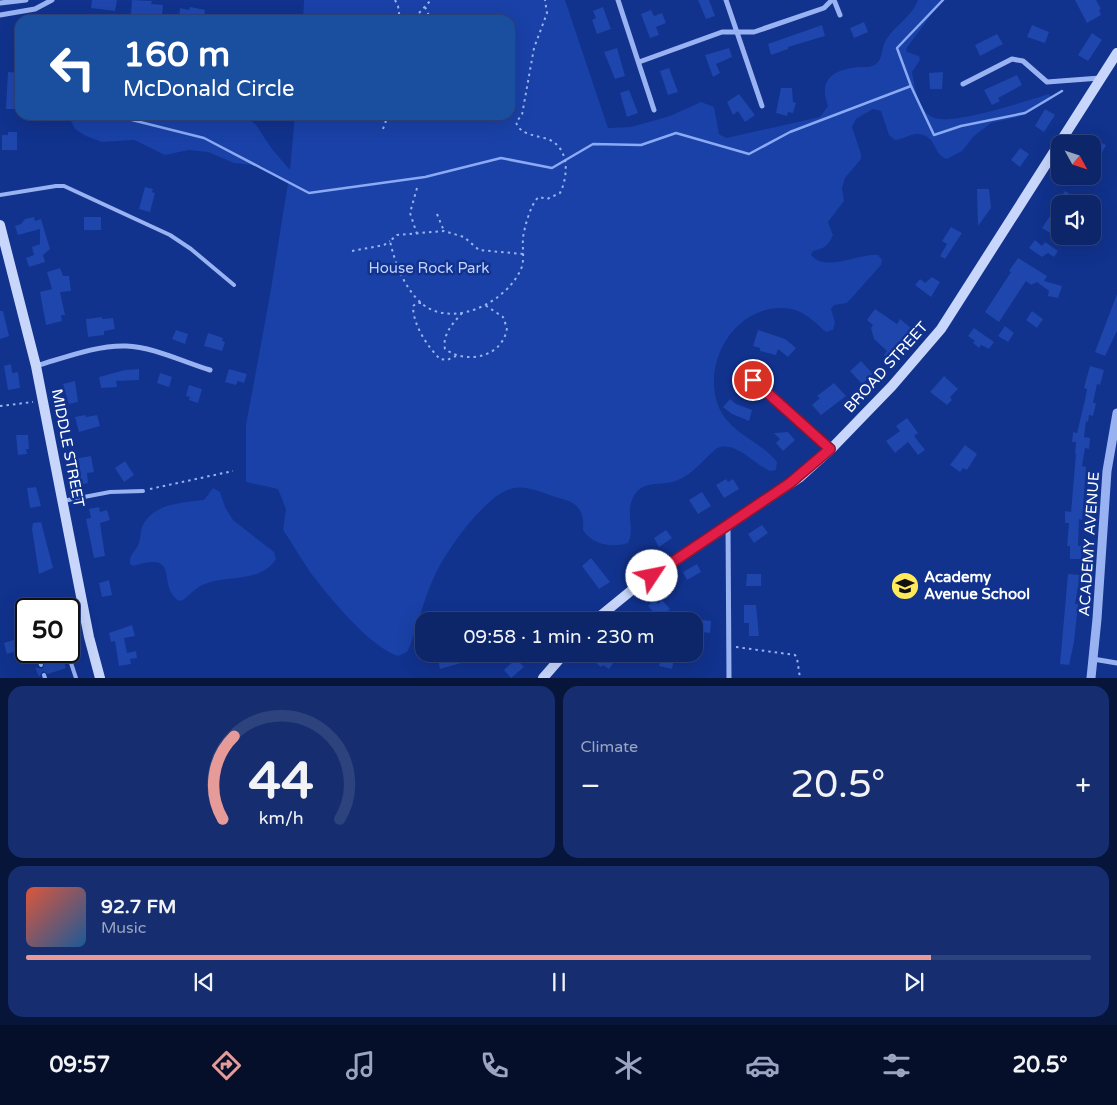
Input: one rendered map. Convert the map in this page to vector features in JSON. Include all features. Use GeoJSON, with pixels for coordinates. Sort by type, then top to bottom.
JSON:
{"type":"FeatureCollection","features":[{"type":"Feature","properties":{"kind":"main road","name":"BROAD STREET"},"geometry":{"type":"LineString","coordinates":[[605,612],[632,590],[800,476],[830,449],[892,386],[936,335],[1117,53]]}},
{"type":"Feature","properties":{"kind":"main road","name":"MIDDLE STREET"},"geometry":{"type":"LineString","coordinates":[[0,226],[2,240],[36,366],[89,637],[100,678]]}},
{"type":"Feature","properties":{"kind":"main road"},"geometry":{"type":"LineString","coordinates":[[543,678],[557,662]]}},
{"type":"Feature","properties":{"kind":"street"},"geometry":{"type":"LineString","coordinates":[[0,3],[26,0]]}},
{"type":"Feature","properties":{"kind":"street"},"geometry":{"type":"LineString","coordinates":[[44,0],[51,0]]}},
{"type":"Feature","properties":{"kind":"street"},"geometry":{"type":"LineString","coordinates":[[0,15],[35,9],[51,0]]}},
{"type":"Feature","properties":{"kind":"street"},"geometry":{"type":"LineString","coordinates":[[618,0],[654,110]]}},
{"type":"Feature","properties":{"kind":"street"},"geometry":{"type":"LineString","coordinates":[[726,0],[762,106]]}},
{"type":"Feature","properties":{"kind":"street"},"geometry":{"type":"LineString","coordinates":[[639,62],[722,32],[754,32],[824,8],[833,0],[840,15]]}},
{"type":"Feature","properties":{"kind":"street"},"geometry":{"type":"LineString","coordinates":[[963,84],[1012,59],[1023,61],[1047,82],[1100,78]]}},
{"type":"Feature","properties":{"kind":"street"},"geometry":{"type":"LineString","coordinates":[[36,366],[100,349],[126,346],[148,350],[210,370]]}},
{"type":"Feature","properties":{"kind":"street"},"geometry":{"type":"LineString","coordinates":[[753,380],[830,449]]}},
{"type":"Feature","properties":{"kind":"street","name":"ACADEMY AVENUE"},"geometry":{"type":"LineString","coordinates":[[1091,678],[1107,471],[1117,413]]}},
{"type":"Feature","properties":{"kind":"street"},"geometry":{"type":"LineString","coordinates":[[728,524],[729,678]]}},
{"type":"Feature","properties":{"kind":"street"},"geometry":{"type":"LineString","coordinates":[[1093,659],[1117,663]]}},
{"type":"Feature","properties":{"kind":"lane"},"geometry":{"type":"LineString","coordinates":[[0,195],[64,186],[170,235],[191,249],[234,285]]}},
{"type":"Feature","properties":{"kind":"lane"},"geometry":{"type":"LineString","coordinates":[[63,501],[110,492],[143,491]]}},
{"type":"Feature","properties":{"kind":"lane"},"geometry":{"type":"LineString","coordinates":[[71,663],[76,678]]}},
{"type":"Feature","properties":{"kind":"path"},"geometry":{"type":"LineString","coordinates":[[395,0],[399,15]]}},
{"type":"Feature","properties":{"kind":"path"},"geometry":{"type":"LineString","coordinates":[[415,15],[431,0]]}},
{"type":"Feature","properties":{"kind":"path"},"geometry":{"type":"LineString","coordinates":[[390,241],[406,286],[421,303],[432,311],[462,313],[485,305],[515,278],[522,267],[523,238],[532,204],[539,197],[547,199],[560,193],[566,178],[566,164],[563,156],[551,141],[523,131],[516,122],[522,115],[534,48],[547,13],[545,0]]}},
{"type":"Feature","properties":{"kind":"path"},"geometry":{"type":"LineString","coordinates":[[425,7],[429,15]]}},
{"type":"Feature","properties":{"kind":"path"},"geometry":{"type":"LineString","coordinates":[[383,129],[386,120]]}},
{"type":"Feature","properties":{"kind":"path"},"geometry":{"type":"LineString","coordinates":[[417,188],[410,213],[417,234]]}},
{"type":"Feature","properties":{"kind":"path"},"geometry":{"type":"LineString","coordinates":[[437,214],[444,231]]}},
{"type":"Feature","properties":{"kind":"path"},"geometry":{"type":"LineString","coordinates":[[352,251],[384,245],[397,235],[444,231],[464,237],[478,250],[523,254]]}},
{"type":"Feature","properties":{"kind":"path"},"geometry":{"type":"LineString","coordinates":[[421,303],[413,306],[413,313],[428,345],[440,359],[447,360],[457,355]]}},
{"type":"Feature","properties":{"kind":"path"},"geometry":{"type":"LineString","coordinates":[[462,313],[447,333],[444,343],[445,349],[457,355],[477,357],[487,355],[496,349],[506,334],[506,321],[496,311],[485,305]]}},
{"type":"Feature","properties":{"kind":"path"},"geometry":{"type":"LineString","coordinates":[[0,406],[43,401]]}},
{"type":"Feature","properties":{"kind":"path"},"geometry":{"type":"LineString","coordinates":[[143,491],[233,471]]}},
{"type":"Feature","properties":{"kind":"path"},"geometry":{"type":"LineString","coordinates":[[729,646],[795,655],[800,678]]}},
{"type":"Feature","properties":{"kind":"green space","name":"House Rock Park"},"geometry":{"type":"Polygon","coordinates":[[[304,0],[565,0],[608,128],[631,127],[670,116],[701,102],[714,107],[719,134],[726,138],[820,117],[828,106],[825,89],[830,78],[849,68],[875,65],[880,59],[888,36],[911,11],[918,0],[942,0],[906,49],[907,52],[919,56],[920,60],[912,72],[920,103],[927,113],[932,117],[941,119],[955,118],[1007,107],[1049,94],[1052,99],[1022,116],[991,123],[974,136],[962,151],[947,159],[942,157],[932,141],[924,135],[915,134],[895,140],[889,135],[881,111],[873,109],[856,119],[852,127],[861,159],[845,178],[842,188],[844,201],[828,222],[833,235],[826,246],[813,251],[811,255],[818,260],[834,262],[878,255],[882,260],[881,265],[847,303],[834,305],[831,309],[835,322],[833,330],[826,332],[806,315],[796,310],[773,309],[756,314],[741,323],[729,336],[720,352],[715,369],[714,387],[718,405],[723,415],[737,430],[762,448],[777,462],[776,470],[770,471],[764,468],[731,447],[717,448],[694,470],[678,480],[652,484],[641,488],[632,500],[630,514],[631,529],[628,543],[615,545],[597,542],[587,535],[583,530],[581,513],[571,502],[536,490],[519,487],[503,492],[491,500],[468,525],[448,553],[430,585],[421,612],[415,612],[415,630],[410,646],[407,652],[398,656],[376,644],[354,624],[312,575],[283,530],[286,509],[278,489],[246,482],[246,425],[288,183],[262,166],[234,163],[208,152],[189,150],[165,155],[134,140],[102,142],[86,136],[75,129],[70,120],[250,120],[256,125],[272,149],[290,170],[295,120],[515,120],[515,15],[303,15],[304,0]]]}},
{"type":"Feature","properties":{"kind":"green space"},"geometry":{"type":"Polygon","coordinates":[[[213,488],[220,492],[225,507],[233,520],[274,552],[276,559],[270,567],[262,572],[202,585],[179,601],[172,594],[163,566],[158,562],[148,562],[133,566],[130,564],[131,558],[139,543],[142,527],[153,513],[168,506],[204,500],[213,488]]]}},
{"type":"Feature","properties":{"kind":"building"},"geometry":{"type":"Polygon","coordinates":[[[92,0],[117,0],[115,11],[91,8],[92,0]]]}},
{"type":"Feature","properties":{"kind":"building"},"geometry":{"type":"Polygon","coordinates":[[[132,0],[152,1],[151,4],[163,5],[162,15],[131,14],[132,0]]]}},
{"type":"Feature","properties":{"kind":"building"},"geometry":{"type":"Polygon","coordinates":[[[698,0],[709,0],[715,16],[706,19],[698,0]]]}},
{"type":"Feature","properties":{"kind":"building"},"geometry":{"type":"Polygon","coordinates":[[[1075,0],[1096,0],[1101,9],[1099,10],[1101,15],[1087,23],[1075,0]]]}},
{"type":"Feature","properties":{"kind":"building"},"geometry":{"type":"Polygon","coordinates":[[[190,7],[205,10],[204,15],[179,15],[180,8],[189,10],[190,7]]]}},
{"type":"Feature","properties":{"kind":"building"},"geometry":{"type":"Polygon","coordinates":[[[603,7],[611,29],[597,34],[592,20],[596,18],[593,11],[603,7]]]}},
{"type":"Feature","properties":{"kind":"building"},"geometry":{"type":"Polygon","coordinates":[[[651,10],[654,16],[662,13],[666,23],[656,27],[659,35],[650,38],[641,14],[651,10]]]}},
{"type":"Feature","properties":{"kind":"building"},"geometry":{"type":"Polygon","coordinates":[[[864,22],[868,32],[854,38],[850,28],[864,22]]]}},
{"type":"Feature","properties":{"kind":"building"},"geometry":{"type":"Polygon","coordinates":[[[822,25],[825,36],[788,47],[788,49],[771,55],[768,44],[822,25]]]}},
{"type":"Feature","properties":{"kind":"building"},"geometry":{"type":"Polygon","coordinates":[[[1032,25],[1049,32],[1045,43],[1027,37],[1032,25]]]}},
{"type":"Feature","properties":{"kind":"building"},"geometry":{"type":"Polygon","coordinates":[[[1092,33],[1102,40],[1088,61],[1078,55],[1092,33]]]}},
{"type":"Feature","properties":{"kind":"building"},"geometry":{"type":"Polygon","coordinates":[[[997,34],[1003,44],[980,56],[975,45],[997,34]]]}},
{"type":"Feature","properties":{"kind":"building"},"geometry":{"type":"Polygon","coordinates":[[[617,48],[625,76],[615,79],[604,52],[617,48]]]}},
{"type":"Feature","properties":{"kind":"building"},"geometry":{"type":"Polygon","coordinates":[[[729,48],[732,57],[716,64],[720,73],[713,77],[705,55],[729,48]]]}},
{"type":"Feature","properties":{"kind":"building"},"geometry":{"type":"Polygon","coordinates":[[[669,68],[678,92],[668,95],[660,71],[669,68]]]}},
{"type":"Feature","properties":{"kind":"building"},"geometry":{"type":"Polygon","coordinates":[[[8,72],[15,73],[15,109],[6,109],[8,72]]]}},
{"type":"Feature","properties":{"kind":"building"},"geometry":{"type":"Polygon","coordinates":[[[943,72],[942,89],[930,89],[929,73],[943,72]]]}},
{"type":"Feature","properties":{"kind":"building"},"geometry":{"type":"Polygon","coordinates":[[[1017,75],[1022,85],[998,98],[1000,101],[992,105],[984,90],[1017,75]]]}},
{"type":"Feature","properties":{"kind":"building"},"geometry":{"type":"Polygon","coordinates":[[[781,88],[792,88],[793,102],[796,103],[793,113],[788,112],[787,116],[776,113],[781,88]]]}},
{"type":"Feature","properties":{"kind":"building"},"geometry":{"type":"Polygon","coordinates":[[[629,90],[638,113],[627,117],[620,93],[629,90]]]}},
{"type":"Feature","properties":{"kind":"building"},"geometry":{"type":"Polygon","coordinates":[[[739,94],[755,115],[745,122],[738,111],[733,115],[727,102],[739,94]]]}},
{"type":"Feature","properties":{"kind":"building"},"geometry":{"type":"Polygon","coordinates":[[[1045,109],[1055,115],[1044,132],[1035,126],[1045,109]]]}},
{"type":"Feature","properties":{"kind":"building"},"geometry":{"type":"Polygon","coordinates":[[[8,132],[17,132],[17,150],[2,150],[2,135],[8,135],[8,132]]]}},
{"type":"Feature","properties":{"kind":"building"},"geometry":{"type":"Polygon","coordinates":[[[1101,142],[1106,145],[1101,154],[1101,142]]]}},
{"type":"Feature","properties":{"kind":"building"},"geometry":{"type":"Polygon","coordinates":[[[1020,148],[1029,154],[1020,167],[1011,160],[1020,148]]]}},
{"type":"Feature","properties":{"kind":"building"},"geometry":{"type":"Polygon","coordinates":[[[145,187],[153,189],[152,192],[155,193],[150,212],[139,209],[145,187]]]}},
{"type":"Feature","properties":{"kind":"building"},"geometry":{"type":"Polygon","coordinates":[[[977,189],[989,189],[991,208],[978,226],[977,189]]]}},
{"type":"Feature","properties":{"kind":"building"},"geometry":{"type":"Polygon","coordinates":[[[1065,191],[1071,195],[1062,195],[1065,191]]]}},
{"type":"Feature","properties":{"kind":"building"},"geometry":{"type":"Polygon","coordinates":[[[34,217],[35,221],[41,219],[50,249],[43,255],[45,262],[29,267],[26,258],[34,255],[32,247],[40,244],[40,229],[18,235],[15,226],[21,224],[25,219],[34,217]]]}},
{"type":"Feature","properties":{"kind":"building"},"geometry":{"type":"Polygon","coordinates":[[[84,217],[101,217],[101,230],[84,230],[84,217]]]}},
{"type":"Feature","properties":{"kind":"building"},"geometry":{"type":"Polygon","coordinates":[[[1051,217],[1051,233],[1042,228],[1051,217]]]}},
{"type":"Feature","properties":{"kind":"building"},"geometry":{"type":"Polygon","coordinates":[[[951,227],[962,233],[945,259],[940,256],[947,244],[942,241],[951,227]]]}},
{"type":"Feature","properties":{"kind":"building"},"geometry":{"type":"Polygon","coordinates":[[[1035,240],[1042,246],[1045,242],[1058,251],[1054,257],[1048,253],[1042,257],[1029,248],[1035,240]]]}},
{"type":"Feature","properties":{"kind":"building"},"geometry":{"type":"Polygon","coordinates":[[[1018,258],[1047,276],[1044,281],[1062,286],[1058,298],[1048,296],[1049,291],[1037,282],[1031,285],[1026,281],[999,322],[985,312],[1018,258]]]}},
{"type":"Feature","properties":{"kind":"building"},"geometry":{"type":"Polygon","coordinates":[[[60,268],[63,276],[69,276],[71,291],[60,292],[65,315],[61,315],[62,321],[46,325],[40,292],[52,289],[47,272],[60,268]]]}},
{"type":"Feature","properties":{"kind":"building"},"geometry":{"type":"Polygon","coordinates":[[[932,277],[940,282],[931,297],[915,285],[920,279],[925,283],[932,277]]]}},
{"type":"Feature","properties":{"kind":"building"},"geometry":{"type":"Polygon","coordinates":[[[1117,294],[1117,331],[1105,356],[1095,352],[1117,294]]]}},
{"type":"Feature","properties":{"kind":"building"},"geometry":{"type":"Polygon","coordinates":[[[875,309],[897,324],[900,319],[917,333],[896,361],[893,359],[891,362],[884,355],[887,351],[874,339],[871,328],[873,325],[867,320],[875,309]]]}},
{"type":"Feature","properties":{"kind":"building"},"geometry":{"type":"Polygon","coordinates":[[[0,311],[3,311],[9,336],[0,339],[0,311]]]}},
{"type":"Feature","properties":{"kind":"building"},"geometry":{"type":"Polygon","coordinates":[[[1032,311],[1043,319],[1037,328],[1026,320],[1032,311]]]}},
{"type":"Feature","properties":{"kind":"building"},"geometry":{"type":"Polygon","coordinates":[[[102,317],[102,319],[113,318],[115,329],[104,331],[104,335],[88,337],[86,319],[102,317]]]}},
{"type":"Feature","properties":{"kind":"building"},"geometry":{"type":"Polygon","coordinates":[[[1005,326],[1014,333],[1008,342],[998,336],[1005,326]]]}},
{"type":"Feature","properties":{"kind":"building"},"geometry":{"type":"Polygon","coordinates":[[[974,328],[994,342],[989,349],[981,345],[979,348],[973,343],[975,341],[968,336],[974,328]]]}},
{"type":"Feature","properties":{"kind":"building"},"geometry":{"type":"Polygon","coordinates":[[[176,330],[188,334],[185,344],[172,339],[176,330]]]}},
{"type":"Feature","properties":{"kind":"building"},"geometry":{"type":"Polygon","coordinates":[[[758,330],[785,339],[796,348],[788,357],[778,349],[776,355],[760,351],[760,348],[753,346],[758,330]]]}},
{"type":"Feature","properties":{"kind":"building"},"geometry":{"type":"Polygon","coordinates":[[[208,333],[223,338],[222,341],[225,342],[222,351],[204,346],[208,333]]]}},
{"type":"Feature","properties":{"kind":"building"},"geometry":{"type":"Polygon","coordinates":[[[861,361],[873,374],[862,384],[850,371],[861,361]]]}},
{"type":"Feature","properties":{"kind":"building"},"geometry":{"type":"Polygon","coordinates":[[[11,364],[12,373],[18,372],[20,388],[8,390],[4,366],[11,364]]]}},
{"type":"Feature","properties":{"kind":"building"},"geometry":{"type":"Polygon","coordinates":[[[1090,366],[1104,370],[1100,385],[1097,384],[1093,403],[1096,403],[1093,416],[1089,415],[1088,422],[1086,421],[1084,437],[1090,438],[1089,449],[1085,448],[1082,466],[1086,467],[1082,520],[1079,519],[1078,546],[1081,546],[1081,559],[1070,559],[1070,546],[1067,546],[1069,523],[1065,523],[1065,511],[1071,512],[1076,454],[1076,442],[1072,442],[1073,432],[1077,433],[1087,389],[1084,388],[1090,366]]]}},
{"type":"Feature","properties":{"kind":"building"},"geometry":{"type":"Polygon","coordinates":[[[139,369],[139,380],[116,381],[117,387],[101,388],[99,377],[125,370],[139,369]]]}},
{"type":"Feature","properties":{"kind":"building"},"geometry":{"type":"Polygon","coordinates":[[[229,369],[247,374],[244,383],[238,381],[236,385],[225,382],[229,369]]]}},
{"type":"Feature","properties":{"kind":"building"},"geometry":{"type":"Polygon","coordinates":[[[160,373],[172,377],[169,387],[157,383],[160,373]]]}},
{"type":"Feature","properties":{"kind":"building"},"geometry":{"type":"Polygon","coordinates":[[[944,376],[958,389],[950,397],[952,400],[947,405],[930,392],[944,376]]]}},
{"type":"Feature","properties":{"kind":"building"},"geometry":{"type":"Polygon","coordinates":[[[75,381],[78,402],[69,404],[63,384],[75,381]]]}},
{"type":"Feature","properties":{"kind":"building"},"geometry":{"type":"Polygon","coordinates":[[[834,383],[846,396],[821,415],[812,405],[820,398],[817,396],[834,383]]]}},
{"type":"Feature","properties":{"kind":"building"},"geometry":{"type":"Polygon","coordinates":[[[189,385],[202,389],[198,403],[189,400],[190,397],[186,396],[189,385]]]}},
{"type":"Feature","properties":{"kind":"building"},"geometry":{"type":"Polygon","coordinates":[[[730,399],[736,404],[752,410],[749,421],[732,414],[723,407],[730,399]]]}},
{"type":"Feature","properties":{"kind":"building"},"geometry":{"type":"Polygon","coordinates":[[[85,415],[86,417],[97,415],[100,426],[79,432],[75,417],[85,415]]]}},
{"type":"Feature","properties":{"kind":"building"},"geometry":{"type":"Polygon","coordinates":[[[907,418],[918,433],[914,436],[925,450],[918,455],[908,442],[895,453],[886,441],[900,431],[896,426],[907,418]]]}},
{"type":"Feature","properties":{"kind":"building"},"geometry":{"type":"Polygon","coordinates":[[[788,432],[795,440],[783,451],[776,443],[780,439],[774,433],[788,432]]]}},
{"type":"Feature","properties":{"kind":"building"},"geometry":{"type":"Polygon","coordinates":[[[16,435],[28,435],[29,449],[26,449],[27,454],[18,455],[16,435]]]}},
{"type":"Feature","properties":{"kind":"building"},"geometry":{"type":"Polygon","coordinates":[[[965,445],[977,454],[967,470],[963,468],[960,472],[950,465],[965,445]]]}},
{"type":"Feature","properties":{"kind":"building"},"geometry":{"type":"Polygon","coordinates":[[[91,456],[94,472],[87,473],[88,483],[79,485],[74,459],[91,456]]]}},
{"type":"Feature","properties":{"kind":"building"},"geometry":{"type":"Polygon","coordinates":[[[125,461],[134,475],[124,482],[115,468],[125,461]]]}},
{"type":"Feature","properties":{"kind":"building"},"geometry":{"type":"Polygon","coordinates":[[[726,479],[728,482],[733,479],[739,489],[724,498],[716,485],[726,479]]]}},
{"type":"Feature","properties":{"kind":"building"},"geometry":{"type":"Polygon","coordinates":[[[36,487],[41,506],[30,508],[27,488],[36,487]]]}},
{"type":"Feature","properties":{"kind":"building"},"geometry":{"type":"Polygon","coordinates":[[[702,492],[711,506],[698,514],[689,500],[702,492]]]}},
{"type":"Feature","properties":{"kind":"building"},"geometry":{"type":"Polygon","coordinates":[[[99,507],[100,512],[107,510],[110,520],[100,523],[105,556],[94,558],[86,519],[91,518],[89,509],[99,507]]]}},
{"type":"Feature","properties":{"kind":"building"},"geometry":{"type":"Polygon","coordinates":[[[41,522],[53,568],[39,574],[32,529],[33,523],[41,522]]]}},
{"type":"Feature","properties":{"kind":"building"},"geometry":{"type":"Polygon","coordinates":[[[762,525],[768,533],[754,543],[748,534],[762,525]]]}},
{"type":"Feature","properties":{"kind":"building"},"geometry":{"type":"Polygon","coordinates":[[[666,530],[672,538],[659,547],[654,538],[666,530]]]}},
{"type":"Feature","properties":{"kind":"building"},"geometry":{"type":"Polygon","coordinates":[[[591,558],[610,582],[599,589],[582,566],[591,558]]]}},
{"type":"Feature","properties":{"kind":"building"},"geometry":{"type":"Polygon","coordinates":[[[697,564],[701,572],[687,580],[683,572],[697,564]]]}},
{"type":"Feature","properties":{"kind":"building"},"geometry":{"type":"Polygon","coordinates":[[[747,574],[761,574],[761,586],[746,586],[747,574]]]}},
{"type":"Feature","properties":{"kind":"building"},"geometry":{"type":"Polygon","coordinates":[[[1068,574],[1080,575],[1075,604],[1078,604],[1074,642],[1069,665],[1060,664],[1068,574]]]}},
{"type":"Feature","properties":{"kind":"building"},"geometry":{"type":"Polygon","coordinates":[[[109,580],[112,595],[102,597],[99,583],[109,580]]]}},
{"type":"Feature","properties":{"kind":"building"},"geometry":{"type":"Polygon","coordinates":[[[654,600],[658,604],[662,600],[670,609],[666,612],[654,612],[648,606],[654,600]]]}},
{"type":"Feature","properties":{"kind":"building"},"geometry":{"type":"Polygon","coordinates":[[[744,605],[756,605],[759,636],[749,636],[749,623],[744,623],[744,605]]]}},
{"type":"Feature","properties":{"kind":"building"},"geometry":{"type":"Polygon","coordinates":[[[703,620],[711,621],[710,633],[703,632],[703,620]]]}},
{"type":"Feature","properties":{"kind":"building"},"geometry":{"type":"Polygon","coordinates":[[[132,625],[135,636],[124,638],[127,653],[136,651],[137,658],[130,659],[131,664],[119,666],[115,641],[111,642],[109,633],[132,625]]]}},
{"type":"Feature","properties":{"kind":"building"},"geometry":{"type":"Polygon","coordinates":[[[15,640],[15,651],[7,654],[4,643],[15,640]]]}},
{"type":"Feature","properties":{"kind":"building"},"geometry":{"type":"Polygon","coordinates":[[[439,662],[461,662],[461,663],[440,669],[439,662]]]}},
{"type":"Feature","properties":{"kind":"building"},"geometry":{"type":"Polygon","coordinates":[[[513,662],[519,662],[524,667],[511,678],[504,670],[513,662]]]}},
{"type":"Feature","properties":{"kind":"building"},"geometry":{"type":"Polygon","coordinates":[[[595,662],[614,662],[609,669],[603,665],[601,667],[595,662]]]}},
{"type":"Feature","properties":{"kind":"building"},"geometry":{"type":"Polygon","coordinates":[[[660,662],[673,662],[672,669],[659,666],[660,662]]]}},
{"type":"Feature","properties":{"kind":"building"},"geometry":{"type":"Polygon","coordinates":[[[44,663],[64,663],[66,668],[48,674],[43,671],[39,677],[35,667],[42,669],[44,663]]]}},
{"type":"Feature","properties":{"kind":"waterway"},"geometry":{"type":"LineString","coordinates":[[943,0],[897,48],[911,86],[934,135],[961,126],[1025,113],[1062,91]]}},
{"type":"Feature","properties":{"kind":"waterway"},"geometry":{"type":"LineString","coordinates":[[132,120],[204,138],[309,193],[425,177],[501,158],[552,168],[593,144],[641,145],[676,133],[749,154],[790,132],[911,86]]}},
{"type":"Feature","properties":{"kind":"place","name":"Academy Avenue School"},"geometry":{"type":"Point","coordinates":[905,586]}},
{"type":"Feature","properties":{"kind":"route"},"geometry":{"type":"LineString","coordinates":[[652,576],[790,483],[808,470],[830,449],[753,380]]}}]}
